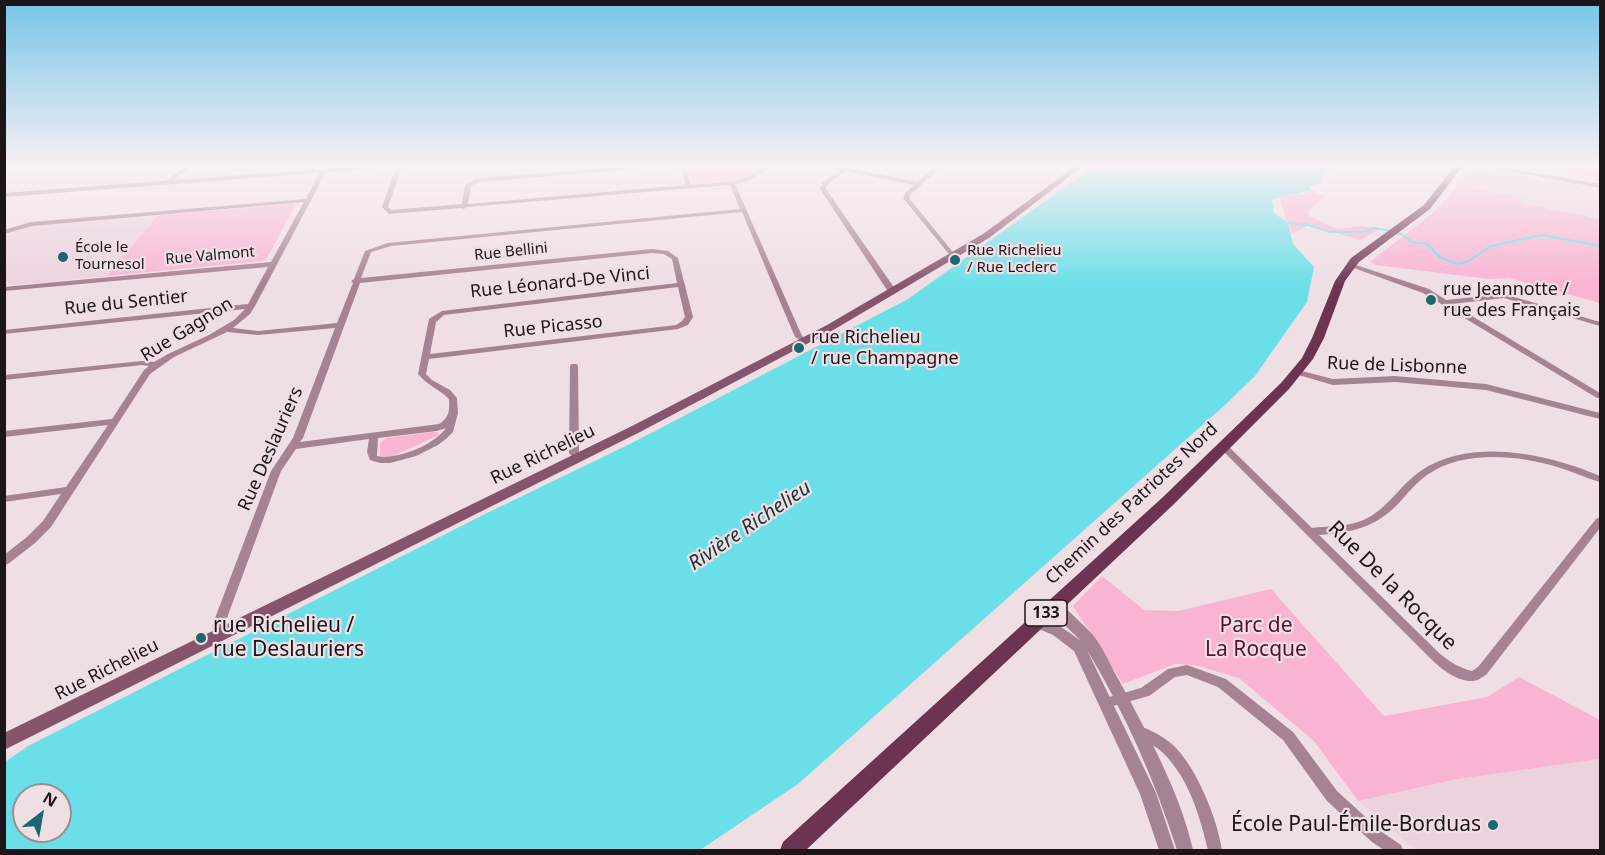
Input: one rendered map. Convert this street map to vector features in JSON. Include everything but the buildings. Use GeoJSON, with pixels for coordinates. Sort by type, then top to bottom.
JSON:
{"type":"FeatureCollection","features":[{"type":"Feature","properties":{"kind":"main road","name":"Rue Richelieu"},"geometry":{"type":"LineString","coordinates":[[4,742],[220,633],[578,458],[805,341],[956,255],[1025,207]]}},
{"type":"Feature","properties":{"kind":"main road","name":"Chemin des Patriotes Nord"},"geometry":{"type":"LineString","coordinates":[[791,850],[1224,447],[1298,372],[1318,338],[1340,281],[1350,265],[1362,252],[1426,207]]}},
{"type":"Feature","properties":{"kind":"street"},"geometry":{"type":"LineString","coordinates":[[4,232],[16,227],[46,222],[227,207]]}},
{"type":"Feature","properties":{"kind":"street","name":"Rue Gagnon"},"geometry":{"type":"LineString","coordinates":[[4,561],[43,529],[144,376],[156,365],[241,318],[251,306],[305,207]]}},
{"type":"Feature","properties":{"kind":"street"},"geometry":{"type":"LineString","coordinates":[[385,207],[387,210],[399,212],[464,207]]}},
{"type":"Feature","properties":{"kind":"street"},"geometry":{"type":"LineString","coordinates":[[743,207],[799,337],[805,341]]}},
{"type":"Feature","properties":{"kind":"street"},"geometry":{"type":"LineString","coordinates":[[835,207],[890,288],[895,290]]}},
{"type":"Feature","properties":{"kind":"street"},"geometry":{"type":"LineString","coordinates":[[913,207],[956,255]]}},
{"type":"Feature","properties":{"kind":"street","name":"Rue Deslauriers"},"geometry":{"type":"LineString","coordinates":[[220,633],[218,626],[276,471],[294,446],[366,253],[373,248],[390,244],[744,210]]}},
{"type":"Feature","properties":{"kind":"street","name":"Rue Bellini"},"geometry":{"type":"LineString","coordinates":[[355,281],[652,251],[669,253],[675,258],[681,285]]}},
{"type":"Feature","properties":{"kind":"street","name":"Rue Valmont"},"geometry":{"type":"LineString","coordinates":[[4,289],[274,264]]}},
{"type":"Feature","properties":{"kind":"street"},"geometry":{"type":"LineString","coordinates":[[1350,265],[1426,291],[1447,302],[1600,396]]}},
{"type":"Feature","properties":{"kind":"street","name":"Rue Léonard-De Vinci"},"geometry":{"type":"LineString","coordinates":[[425,357],[432,321],[442,313],[460,309],[681,285]]}},
{"type":"Feature","properties":{"kind":"street","name":"Rue Picasso"},"geometry":{"type":"LineString","coordinates":[[425,357],[664,330],[683,325],[689,317],[681,285]]}},
{"type":"Feature","properties":{"kind":"street"},"geometry":{"type":"LineString","coordinates":[[1447,302],[1504,296],[1600,324]]}},
{"type":"Feature","properties":{"kind":"street","name":"Rue du Sentier"},"geometry":{"type":"LineString","coordinates":[[4,332],[251,306]]}},
{"type":"Feature","properties":{"kind":"street"},"geometry":{"type":"LineString","coordinates":[[224,328],[258,333],[339,325]]}},
{"type":"Feature","properties":{"kind":"street"},"geometry":{"type":"LineString","coordinates":[[375,436],[373,458],[380,461],[393,460],[441,439],[450,430],[454,403],[451,396],[423,376],[425,357]]}},
{"type":"Feature","properties":{"kind":"street"},"geometry":{"type":"LineString","coordinates":[[4,378],[142,363],[156,365]]}},
{"type":"Feature","properties":{"kind":"street"},"geometry":{"type":"LineString","coordinates":[[574,366],[574,453],[578,458]]}},
{"type":"Feature","properties":{"kind":"street","name":"Rue de Lisbonne"},"geometry":{"type":"LineString","coordinates":[[1298,372],[1333,382],[1395,379],[1477,386],[1529,396],[1600,416]]}},
{"type":"Feature","properties":{"kind":"street"},"geometry":{"type":"LineString","coordinates":[[294,446],[440,427],[449,423],[452,418]]}},
{"type":"Feature","properties":{"kind":"street"},"geometry":{"type":"LineString","coordinates":[[4,434],[115,421]]}},
{"type":"Feature","properties":{"kind":"street","name":"Rue De la Rocque"},"geometry":{"type":"LineString","coordinates":[[1224,447],[1435,656],[1456,672],[1474,676],[1482,671],[1600,521]]}},
{"type":"Feature","properties":{"kind":"street"},"geometry":{"type":"LineString","coordinates":[[1309,532],[1357,526],[1372,520],[1426,472],[1467,456],[1492,454],[1516,456],[1600,479]]}},
{"type":"Feature","properties":{"kind":"street"},"geometry":{"type":"LineString","coordinates":[[4,499],[69,490]]}},
{"type":"Feature","properties":{"kind":"street"},"geometry":{"type":"LineString","coordinates":[[1054,606],[1088,639],[1122,699],[1166,795],[1185,850]]}},
{"type":"Feature","properties":{"kind":"street"},"geometry":{"type":"LineString","coordinates":[[1037,622],[1058,631],[1079,647],[1148,793],[1167,850]]}},
{"type":"Feature","properties":{"kind":"street"},"geometry":{"type":"LineString","coordinates":[[1106,703],[1145,692],[1172,673],[1186,670],[1222,683],[1288,736],[1332,796],[1377,837],[1396,850]]}},
{"type":"Feature","properties":{"kind":"street"},"geometry":{"type":"LineString","coordinates":[[1135,730],[1167,748],[1176,759],[1187,776],[1212,835],[1215,850]]}},
{"type":"Feature","properties":{"kind":"shaded area"},"geometry":{"type":"Polygon","coordinates":[[[1541,207],[1600,207],[1600,218],[1541,207]]]}},
{"type":"Feature","properties":{"kind":"shaded area","name":"École le Tournesol"},"geometry":{"type":"Polygon","coordinates":[[[158,215],[107,276],[12,285],[5,281],[4,239],[15,230],[28,226],[158,215]]]}},
{"type":"Feature","properties":{"kind":"shaded area","name":"École Paul-Émile-Borduas"},"geometry":{"type":"Polygon","coordinates":[[[1600,759],[1600,850],[1416,850],[1358,801],[1458,779],[1600,759]]]}},
{"type":"Feature","properties":{"kind":"green space"},"geometry":{"type":"Polygon","coordinates":[[[260,207],[294,207],[267,258],[263,261],[107,276],[158,215],[260,207]]]}},
{"type":"Feature","properties":{"kind":"green space"},"geometry":{"type":"Polygon","coordinates":[[[1282,207],[1313,207],[1308,211],[1309,216],[1337,229],[1361,226],[1380,229],[1360,240],[1309,225],[1292,234],[1282,207]]]}},
{"type":"Feature","properties":{"kind":"green space"},"geometry":{"type":"Polygon","coordinates":[[[1439,207],[1540,207],[1600,219],[1600,303],[1509,278],[1488,279],[1376,265],[1370,262],[1439,207]]]}},
{"type":"Feature","properties":{"kind":"green space"},"geometry":{"type":"Polygon","coordinates":[[[438,432],[439,435],[393,456],[380,456],[380,444],[386,438],[438,432]]]}},
{"type":"Feature","properties":{"kind":"green space","name":"Parc de La Rocque"},"geometry":{"type":"Polygon","coordinates":[[[1102,576],[1144,610],[1178,611],[1271,589],[1384,716],[1487,697],[1519,677],[1600,720],[1600,759],[1458,779],[1358,801],[1314,741],[1239,678],[1194,665],[1175,664],[1123,684],[1073,606],[1102,576]]]}},
{"type":"Feature","properties":{"kind":"water","name":"Rivière Richelieu"},"geometry":{"type":"Polygon","coordinates":[[[1037,207],[1273,207],[1274,213],[1288,223],[1293,244],[1314,267],[1307,302],[1255,376],[1225,405],[798,784],[700,850],[5,850],[5,762],[28,746],[483,515],[632,443],[908,299],[1037,207]]]}},
{"type":"Feature","properties":{"kind":"waterway"},"geometry":{"type":"LineString","coordinates":[[1288,223],[1308,225],[1330,232],[1362,232],[1374,228],[1386,230],[1401,234],[1412,242],[1427,244],[1440,257],[1457,264],[1467,262],[1491,246],[1542,235],[1600,246]]}},
{"type":"Feature","properties":{"kind":"place","name":"École le Tournesol"},"geometry":{"type":"Point","coordinates":[63,257]}},
{"type":"Feature","properties":{"kind":"place","name":"Rue Richelieu / Rue Leclerc"},"geometry":{"type":"Point","coordinates":[955,260]}},
{"type":"Feature","properties":{"kind":"place","name":"rue Jeannotte / rue des Français"},"geometry":{"type":"Point","coordinates":[1431,300]}},
{"type":"Feature","properties":{"kind":"place","name":"rue Richelieu / rue Champagne"},"geometry":{"type":"Point","coordinates":[799,348]}},
{"type":"Feature","properties":{"kind":"place","name":"rue Richelieu / rue Deslauriers"},"geometry":{"type":"Point","coordinates":[201,638]}},
{"type":"Feature","properties":{"kind":"place","name":"École Paul-Émile-Borduas"},"geometry":{"type":"Point","coordinates":[1493,825]}}]}
